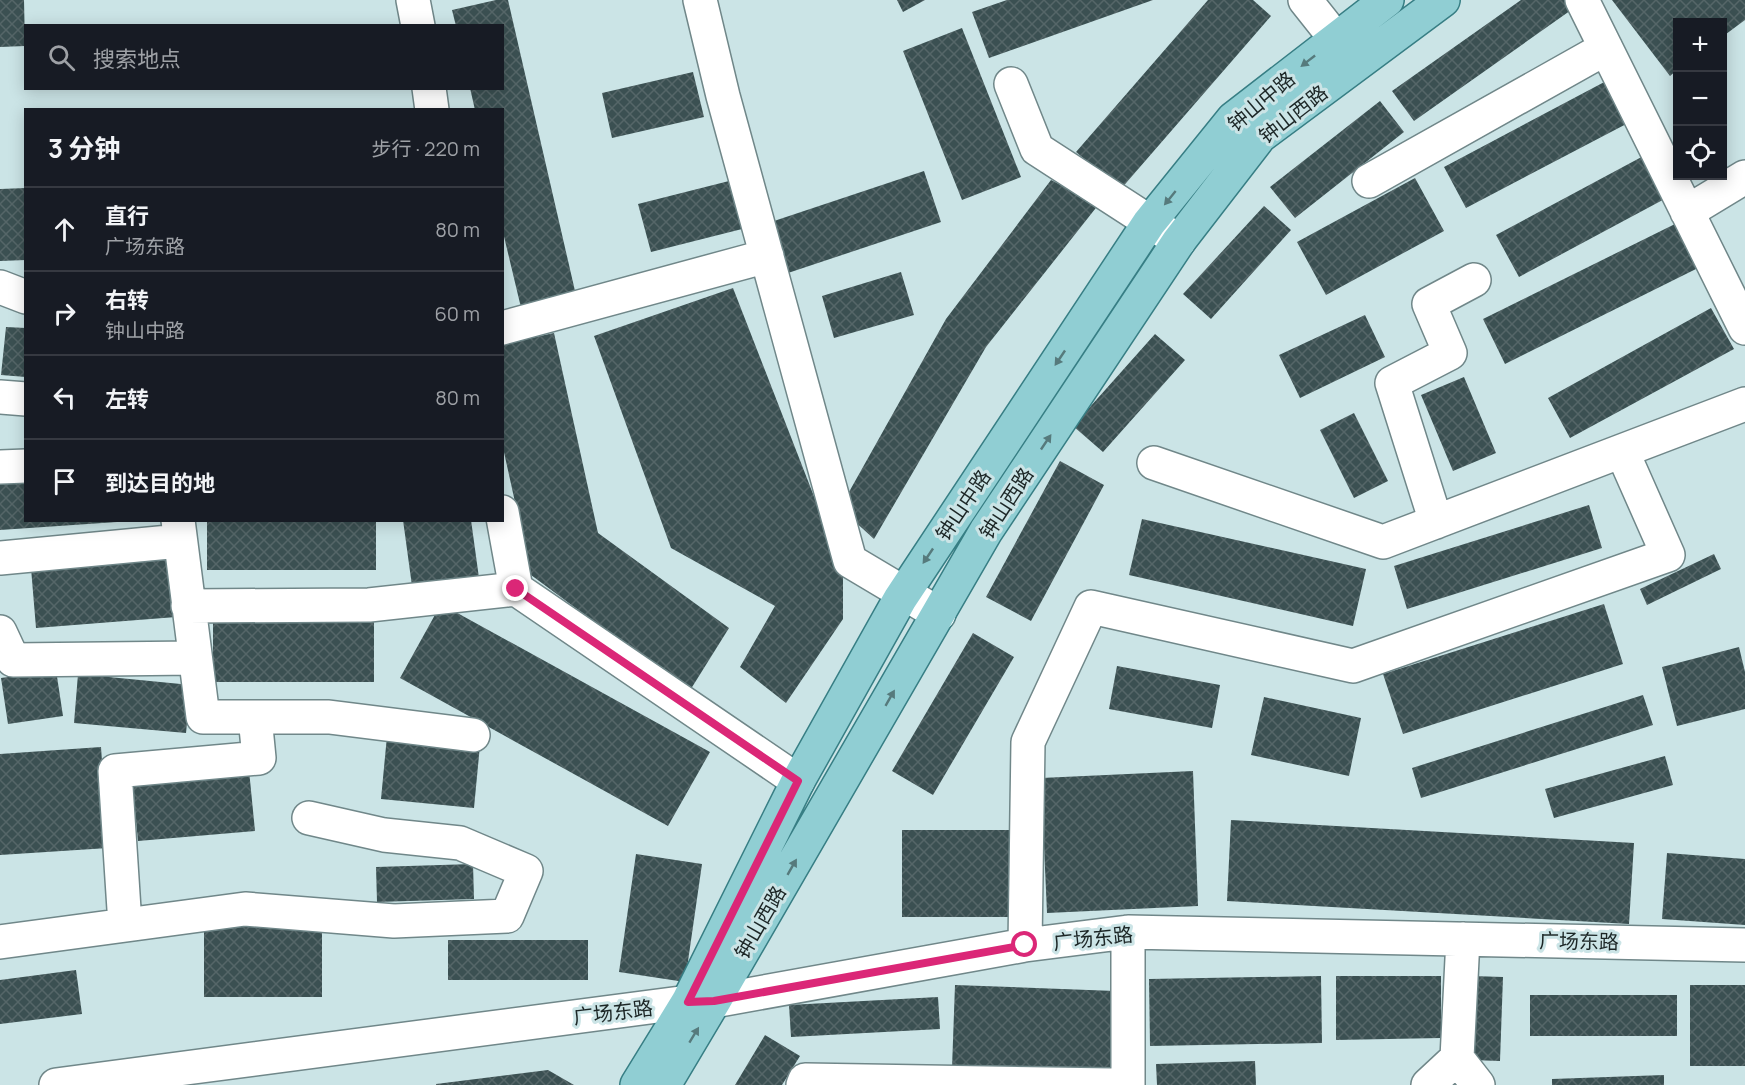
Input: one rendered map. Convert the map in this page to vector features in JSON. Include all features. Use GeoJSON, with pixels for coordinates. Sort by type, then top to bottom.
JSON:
{"type":"FeatureCollection","features":[{"type":"Feature","properties":{"kind":"main road","name":"钟山中路"},"geometry":{"type":"LineString","coordinates":[[638,1085],[701,1001],[798,781],[903,594],[1149,223],[1233,119],[1387,0]]}},
{"type":"Feature","properties":{"kind":"main road","name":"钟山西路"},"geometry":{"type":"LineString","coordinates":[[664,1085],[701,1001],[939,614],[986,531],[1179,241],[1260,136],[1443,0]]}},
{"type":"Feature","properties":{"kind":"street"},"geometry":{"type":"LineString","coordinates":[[413,0],[418,24]]}},
{"type":"Feature","properties":{"kind":"street"},"geometry":{"type":"LineString","coordinates":[[700,0],[723,96],[850,561],[939,614]]}},
{"type":"Feature","properties":{"kind":"street"},"geometry":{"type":"LineString","coordinates":[[1305,0],[1336,39]]}},
{"type":"Feature","properties":{"kind":"street"},"geometry":{"type":"LineString","coordinates":[[1582,0],[1745,328]]}},
{"type":"Feature","properties":{"kind":"street"},"geometry":{"type":"LineString","coordinates":[[1370,181],[1606,48]]}},
{"type":"Feature","properties":{"kind":"street"},"geometry":{"type":"LineString","coordinates":[[1011,84],[1037,149],[1179,241]]}},
{"type":"Feature","properties":{"kind":"street"},"geometry":{"type":"LineString","coordinates":[[429,90],[432,108]]}},
{"type":"Feature","properties":{"kind":"street"},"geometry":{"type":"LineString","coordinates":[[1687,212],[1745,177]]}},
{"type":"Feature","properties":{"kind":"street"},"geometry":{"type":"LineString","coordinates":[[504,327],[767,256]]}},
{"type":"Feature","properties":{"kind":"street"},"geometry":{"type":"LineString","coordinates":[[1436,522],[1392,383],[1450,353],[1429,304],[1474,280]]}},
{"type":"Feature","properties":{"kind":"street"},"geometry":{"type":"LineString","coordinates":[[0,287],[24,296]]}},
{"type":"Feature","properties":{"kind":"street"},"geometry":{"type":"LineString","coordinates":[[0,397],[24,399]]}},
{"type":"Feature","properties":{"kind":"street"},"geometry":{"type":"LineString","coordinates":[[1154,463],[1383,542],[1745,404]]}},
{"type":"Feature","properties":{"kind":"street"},"geometry":{"type":"LineString","coordinates":[[1025,945],[1028,742],[1091,607],[1353,666],[1668,555],[1622,451]]}},
{"type":"Feature","properties":{"kind":"street"},"geometry":{"type":"LineString","coordinates":[[0,467],[24,466]]}},
{"type":"Feature","properties":{"kind":"street"},"geometry":{"type":"LineString","coordinates":[[504,522],[516,589]]}},
{"type":"Feature","properties":{"kind":"street"},"geometry":{"type":"LineString","coordinates":[[0,558],[179,531],[203,717],[329,717],[473,735]]}},
{"type":"Feature","properties":{"kind":"street"},"geometry":{"type":"LineString","coordinates":[[189,606],[369,605],[516,589],[798,781]]}},
{"type":"Feature","properties":{"kind":"street"},"geometry":{"type":"LineString","coordinates":[[0,632],[13,660],[195,658]]}},
{"type":"Feature","properties":{"kind":"street"},"geometry":{"type":"LineString","coordinates":[[125,925],[115,771],[259,758],[255,717]]}},
{"type":"Feature","properties":{"kind":"street"},"geometry":{"type":"LineString","coordinates":[[0,942],[245,909],[394,921],[507,916],[526,870],[460,843],[384,835],[309,818]]}},
{"type":"Feature","properties":{"kind":"street"},"geometry":{"type":"LineString","coordinates":[[1128,932],[1128,1085]]}},
{"type":"Feature","properties":{"kind":"street","name":"广场东路"},"geometry":{"type":"LineString","coordinates":[[56,1085],[229,1073],[701,1001],[1025,945],[1128,932],[1745,945]]}},
{"type":"Feature","properties":{"kind":"street"},"geometry":{"type":"LineString","coordinates":[[1462,939],[1456,1058],[1478,1085]]}},
{"type":"Feature","properties":{"kind":"street"},"geometry":{"type":"LineString","coordinates":[[1428,1085],[1456,1058]]}},
{"type":"Feature","properties":{"kind":"street"},"geometry":{"type":"LineString","coordinates":[[803,1085],[805,1080],[1112,1085]]}},
{"type":"Feature","properties":{"kind":"building"},"geometry":{"type":"Polygon","coordinates":[[[0,0],[24,0],[24,46],[0,47],[0,0]]]}},
{"type":"Feature","properties":{"kind":"building"},"geometry":{"type":"Polygon","coordinates":[[[496,0],[508,0],[578,304],[523,316],[504,236],[504,108],[475,108],[470,90],[504,90],[504,24],[456,24],[452,10],[496,0]]]}},
{"type":"Feature","properties":{"kind":"building"},"geometry":{"type":"Polygon","coordinates":[[[897,0],[925,0],[903,12],[897,0]]]}},
{"type":"Feature","properties":{"kind":"building"},"geometry":{"type":"Polygon","coordinates":[[[1007,0],[1153,0],[989,58],[972,12],[1007,0]]]}},
{"type":"Feature","properties":{"kind":"building"},"geometry":{"type":"Polygon","coordinates":[[[1208,0],[1253,0],[1271,16],[1120,190],[1076,152],[1208,0]]]}},
{"type":"Feature","properties":{"kind":"building"},"geometry":{"type":"Polygon","coordinates":[[[1521,0],[1568,0],[1574,8],[1414,121],[1392,91],[1521,0]]]}},
{"type":"Feature","properties":{"kind":"building"},"geometry":{"type":"Polygon","coordinates":[[[1612,0],[1745,0],[1745,20],[1727,33],[1727,18],[1673,18],[1673,73],[1670,76],[1612,0]]]}},
{"type":"Feature","properties":{"kind":"building"},"geometry":{"type":"Polygon","coordinates":[[[962,28],[1021,177],[962,200],[903,51],[962,28]]]}},
{"type":"Feature","properties":{"kind":"building"},"geometry":{"type":"Polygon","coordinates":[[[693,72],[704,117],[612,138],[602,93],[693,72]]]}},
{"type":"Feature","properties":{"kind":"building"},"geometry":{"type":"Polygon","coordinates":[[[1610,79],[1632,121],[1466,208],[1444,167],[1610,79]]]}},
{"type":"Feature","properties":{"kind":"building"},"geometry":{"type":"Polygon","coordinates":[[[1380,101],[1404,132],[1295,218],[1270,187],[1380,101]]]}},
{"type":"Feature","properties":{"kind":"building"},"geometry":{"type":"Polygon","coordinates":[[[1649,153],[1672,195],[1519,277],[1496,235],[1649,153]]]}},
{"type":"Feature","properties":{"kind":"building"},"geometry":{"type":"Polygon","coordinates":[[[924,171],[941,222],[788,273],[771,222],[924,171]]]}},
{"type":"Feature","properties":{"kind":"building"},"geometry":{"type":"Polygon","coordinates":[[[1415,178],[1444,231],[1326,295],[1297,242],[1415,178]]]}},
{"type":"Feature","properties":{"kind":"building"},"geometry":{"type":"Polygon","coordinates":[[[733,180],[746,228],[651,252],[638,204],[733,180]]]}},
{"type":"Feature","properties":{"kind":"building"},"geometry":{"type":"Polygon","coordinates":[[[1051,180],[1099,204],[986,347],[874,539],[840,508],[946,319],[1051,180]]]}},
{"type":"Feature","properties":{"kind":"building"},"geometry":{"type":"Polygon","coordinates":[[[24,188],[24,260],[0,261],[0,189],[24,188]]]}},
{"type":"Feature","properties":{"kind":"building"},"geometry":{"type":"Polygon","coordinates":[[[1264,206],[1291,230],[1211,319],[1183,294],[1264,206]]]}},
{"type":"Feature","properties":{"kind":"building"},"geometry":{"type":"Polygon","coordinates":[[[1675,224],[1698,268],[1505,364],[1483,319],[1675,224]]]}},
{"type":"Feature","properties":{"kind":"building"},"geometry":{"type":"Polygon","coordinates":[[[901,272],[914,315],[834,338],[822,296],[901,272]]]}},
{"type":"Feature","properties":{"kind":"building"},"geometry":{"type":"Polygon","coordinates":[[[733,288],[843,571],[843,619],[786,703],[740,667],[775,606],[671,548],[594,336],[733,288]]]}},
{"type":"Feature","properties":{"kind":"building"},"geometry":{"type":"Polygon","coordinates":[[[1711,308],[1734,349],[1570,438],[1548,398],[1711,308]]]}},
{"type":"Feature","properties":{"kind":"building"},"geometry":{"type":"Polygon","coordinates":[[[1365,315],[1385,357],[1300,398],[1279,355],[1365,315]]]}},
{"type":"Feature","properties":{"kind":"building"},"geometry":{"type":"Polygon","coordinates":[[[6,327],[24,328],[24,377],[1,375],[6,327]]]}},
{"type":"Feature","properties":{"kind":"building"},"geometry":{"type":"Polygon","coordinates":[[[554,333],[598,533],[729,628],[689,692],[531,575],[504,452],[504,344],[554,333]]]}},
{"type":"Feature","properties":{"kind":"building"},"geometry":{"type":"Polygon","coordinates":[[[1155,334],[1185,360],[1103,452],[1073,426],[1155,334]]]}},
{"type":"Feature","properties":{"kind":"building"},"geometry":{"type":"Polygon","coordinates":[[[1464,377],[1496,453],[1453,471],[1421,395],[1464,377]]]}},
{"type":"Feature","properties":{"kind":"building"},"geometry":{"type":"Polygon","coordinates":[[[1354,413],[1388,481],[1354,498],[1320,430],[1354,413]]]}},
{"type":"Feature","properties":{"kind":"building"},"geometry":{"type":"Polygon","coordinates":[[[1060,461],[1104,485],[1031,621],[986,597],[1060,461]]]}},
{"type":"Feature","properties":{"kind":"building"},"geometry":{"type":"Polygon","coordinates":[[[24,478],[24,522],[117,522],[0,530],[0,479],[24,478]]]}},
{"type":"Feature","properties":{"kind":"building"},"geometry":{"type":"Polygon","coordinates":[[[1589,505],[1602,548],[1407,609],[1394,566],[1589,505]]]}},
{"type":"Feature","properties":{"kind":"building"},"geometry":{"type":"Polygon","coordinates":[[[1142,519],[1366,569],[1353,626],[1129,575],[1142,519]]]}},
{"type":"Feature","properties":{"kind":"building"},"geometry":{"type":"Polygon","coordinates":[[[207,522],[376,522],[376,570],[207,570],[207,522]]]}},
{"type":"Feature","properties":{"kind":"building"},"geometry":{"type":"Polygon","coordinates":[[[403,522],[471,522],[479,578],[412,586],[403,522]]]}},
{"type":"Feature","properties":{"kind":"building"},"geometry":{"type":"Polygon","coordinates":[[[1714,554],[1721,569],[1647,605],[1640,589],[1714,554]]]}},
{"type":"Feature","properties":{"kind":"building"},"geometry":{"type":"Polygon","coordinates":[[[172,557],[176,617],[36,628],[31,568],[172,557]]]}},
{"type":"Feature","properties":{"kind":"building"},"geometry":{"type":"Polygon","coordinates":[[[441,604],[710,752],[668,826],[400,678],[441,604]]]}},
{"type":"Feature","properties":{"kind":"building"},"geometry":{"type":"Polygon","coordinates":[[[1604,604],[1623,664],[1403,734],[1383,674],[1604,604]]]}},
{"type":"Feature","properties":{"kind":"building"},"geometry":{"type":"Polygon","coordinates":[[[213,622],[374,622],[374,682],[213,682],[213,622]]]}},
{"type":"Feature","properties":{"kind":"building"},"geometry":{"type":"Polygon","coordinates":[[[973,633],[1014,657],[933,795],[892,771],[973,633]]]}},
{"type":"Feature","properties":{"kind":"building"},"geometry":{"type":"Polygon","coordinates":[[[1739,647],[1745,672],[1745,709],[1677,726],[1662,667],[1739,647]]]}},
{"type":"Feature","properties":{"kind":"building"},"geometry":{"type":"Polygon","coordinates":[[[1117,666],[1220,685],[1212,728],[1109,709],[1117,666]]]}},
{"type":"Feature","properties":{"kind":"building"},"geometry":{"type":"Polygon","coordinates":[[[56,670],[63,716],[8,724],[1,678],[56,670]]]}},
{"type":"Feature","properties":{"kind":"building"},"geometry":{"type":"Polygon","coordinates":[[[78,674],[191,685],[186,733],[74,723],[78,674]]]}},
{"type":"Feature","properties":{"kind":"building"},"geometry":{"type":"Polygon","coordinates":[[[1643,695],[1653,725],[1421,798],[1412,768],[1643,695]]]}},
{"type":"Feature","properties":{"kind":"building"},"geometry":{"type":"Polygon","coordinates":[[[1264,697],[1361,718],[1349,776],[1251,755],[1264,697]]]}},
{"type":"Feature","properties":{"kind":"building"},"geometry":{"type":"Polygon","coordinates":[[[387,736],[480,745],[474,808],[381,799],[387,736]]]}},
{"type":"Feature","properties":{"kind":"building"},"geometry":{"type":"Polygon","coordinates":[[[101,747],[108,848],[0,855],[0,754],[101,747]]]}},
{"type":"Feature","properties":{"kind":"building"},"geometry":{"type":"Polygon","coordinates":[[[1665,756],[1673,785],[1554,818],[1545,789],[1665,756]]]}},
{"type":"Feature","properties":{"kind":"building"},"geometry":{"type":"Polygon","coordinates":[[[249,770],[255,831],[138,841],[132,781],[249,770]]]}},
{"type":"Feature","properties":{"kind":"building"},"geometry":{"type":"Polygon","coordinates":[[[1193,771],[1198,906],[1047,913],[1041,778],[1193,771]]]}},
{"type":"Feature","properties":{"kind":"building"},"geometry":{"type":"Polygon","coordinates":[[[1231,820],[1634,843],[1629,924],[1227,901],[1231,820]]]}},
{"type":"Feature","properties":{"kind":"building"},"geometry":{"type":"Polygon","coordinates":[[[902,830],[1013,830],[1013,917],[902,917],[902,830]]]}},
{"type":"Feature","properties":{"kind":"building"},"geometry":{"type":"Polygon","coordinates":[[[1667,853],[1745,859],[1745,925],[1662,919],[1667,853]]]}},
{"type":"Feature","properties":{"kind":"building"},"geometry":{"type":"Polygon","coordinates":[[[636,854],[702,864],[685,982],[619,972],[636,854]]]}},
{"type":"Feature","properties":{"kind":"building"},"geometry":{"type":"Polygon","coordinates":[[[473,864],[474,899],[377,902],[376,867],[473,864]]]}},
{"type":"Feature","properties":{"kind":"building"},"geometry":{"type":"Polygon","coordinates":[[[204,922],[322,922],[322,997],[204,997],[204,922]]]}},
{"type":"Feature","properties":{"kind":"building"},"geometry":{"type":"Polygon","coordinates":[[[448,940],[588,940],[588,980],[448,980],[448,940]]]}},
{"type":"Feature","properties":{"kind":"building"},"geometry":{"type":"Polygon","coordinates":[[[76,970],[82,1014],[0,1024],[0,980],[76,970]]]}},
{"type":"Feature","properties":{"kind":"building"},"geometry":{"type":"Polygon","coordinates":[[[1321,976],[1322,1043],[1150,1046],[1149,979],[1321,976]]]}},
{"type":"Feature","properties":{"kind":"building"},"geometry":{"type":"Polygon","coordinates":[[[1336,976],[1441,976],[1441,1038],[1336,1040],[1336,976]]]}},
{"type":"Feature","properties":{"kind":"building"},"geometry":{"type":"Polygon","coordinates":[[[1473,976],[1503,977],[1500,1061],[1471,1060],[1473,976]]]}},
{"type":"Feature","properties":{"kind":"building"},"geometry":{"type":"Polygon","coordinates":[[[955,985],[1115,991],[1111,1075],[952,1068],[955,985]]]}},
{"type":"Feature","properties":{"kind":"building"},"geometry":{"type":"Polygon","coordinates":[[[1690,985],[1745,985],[1745,1066],[1690,1066],[1690,985]]]}},
{"type":"Feature","properties":{"kind":"building"},"geometry":{"type":"Polygon","coordinates":[[[1530,995],[1677,995],[1677,1036],[1530,1036],[1530,995]]]}},
{"type":"Feature","properties":{"kind":"building"},"geometry":{"type":"Polygon","coordinates":[[[938,997],[940,1029],[791,1037],[789,1005],[938,997]]]}},
{"type":"Feature","properties":{"kind":"building"},"geometry":{"type":"Polygon","coordinates":[[[765,1035],[800,1056],[782,1085],[735,1085],[765,1035]]]}},
{"type":"Feature","properties":{"kind":"building"},"geometry":{"type":"Polygon","coordinates":[[[1255,1061],[1256,1085],[1157,1085],[1156,1064],[1255,1061]]]}},
{"type":"Feature","properties":{"kind":"building"},"geometry":{"type":"Polygon","coordinates":[[[548,1070],[574,1085],[436,1085],[436,1084],[548,1070]]]}},
{"type":"Feature","properties":{"kind":"building"},"geometry":{"type":"Polygon","coordinates":[[[1664,1075],[1664,1085],[1552,1085],[1552,1079],[1664,1075]]]}},
{"type":"Feature","properties":{"kind":"route"},"geometry":{"type":"LineString","coordinates":[[516,589],[798,781],[688,1002],[714,1001],[1025,945]]}}]}
